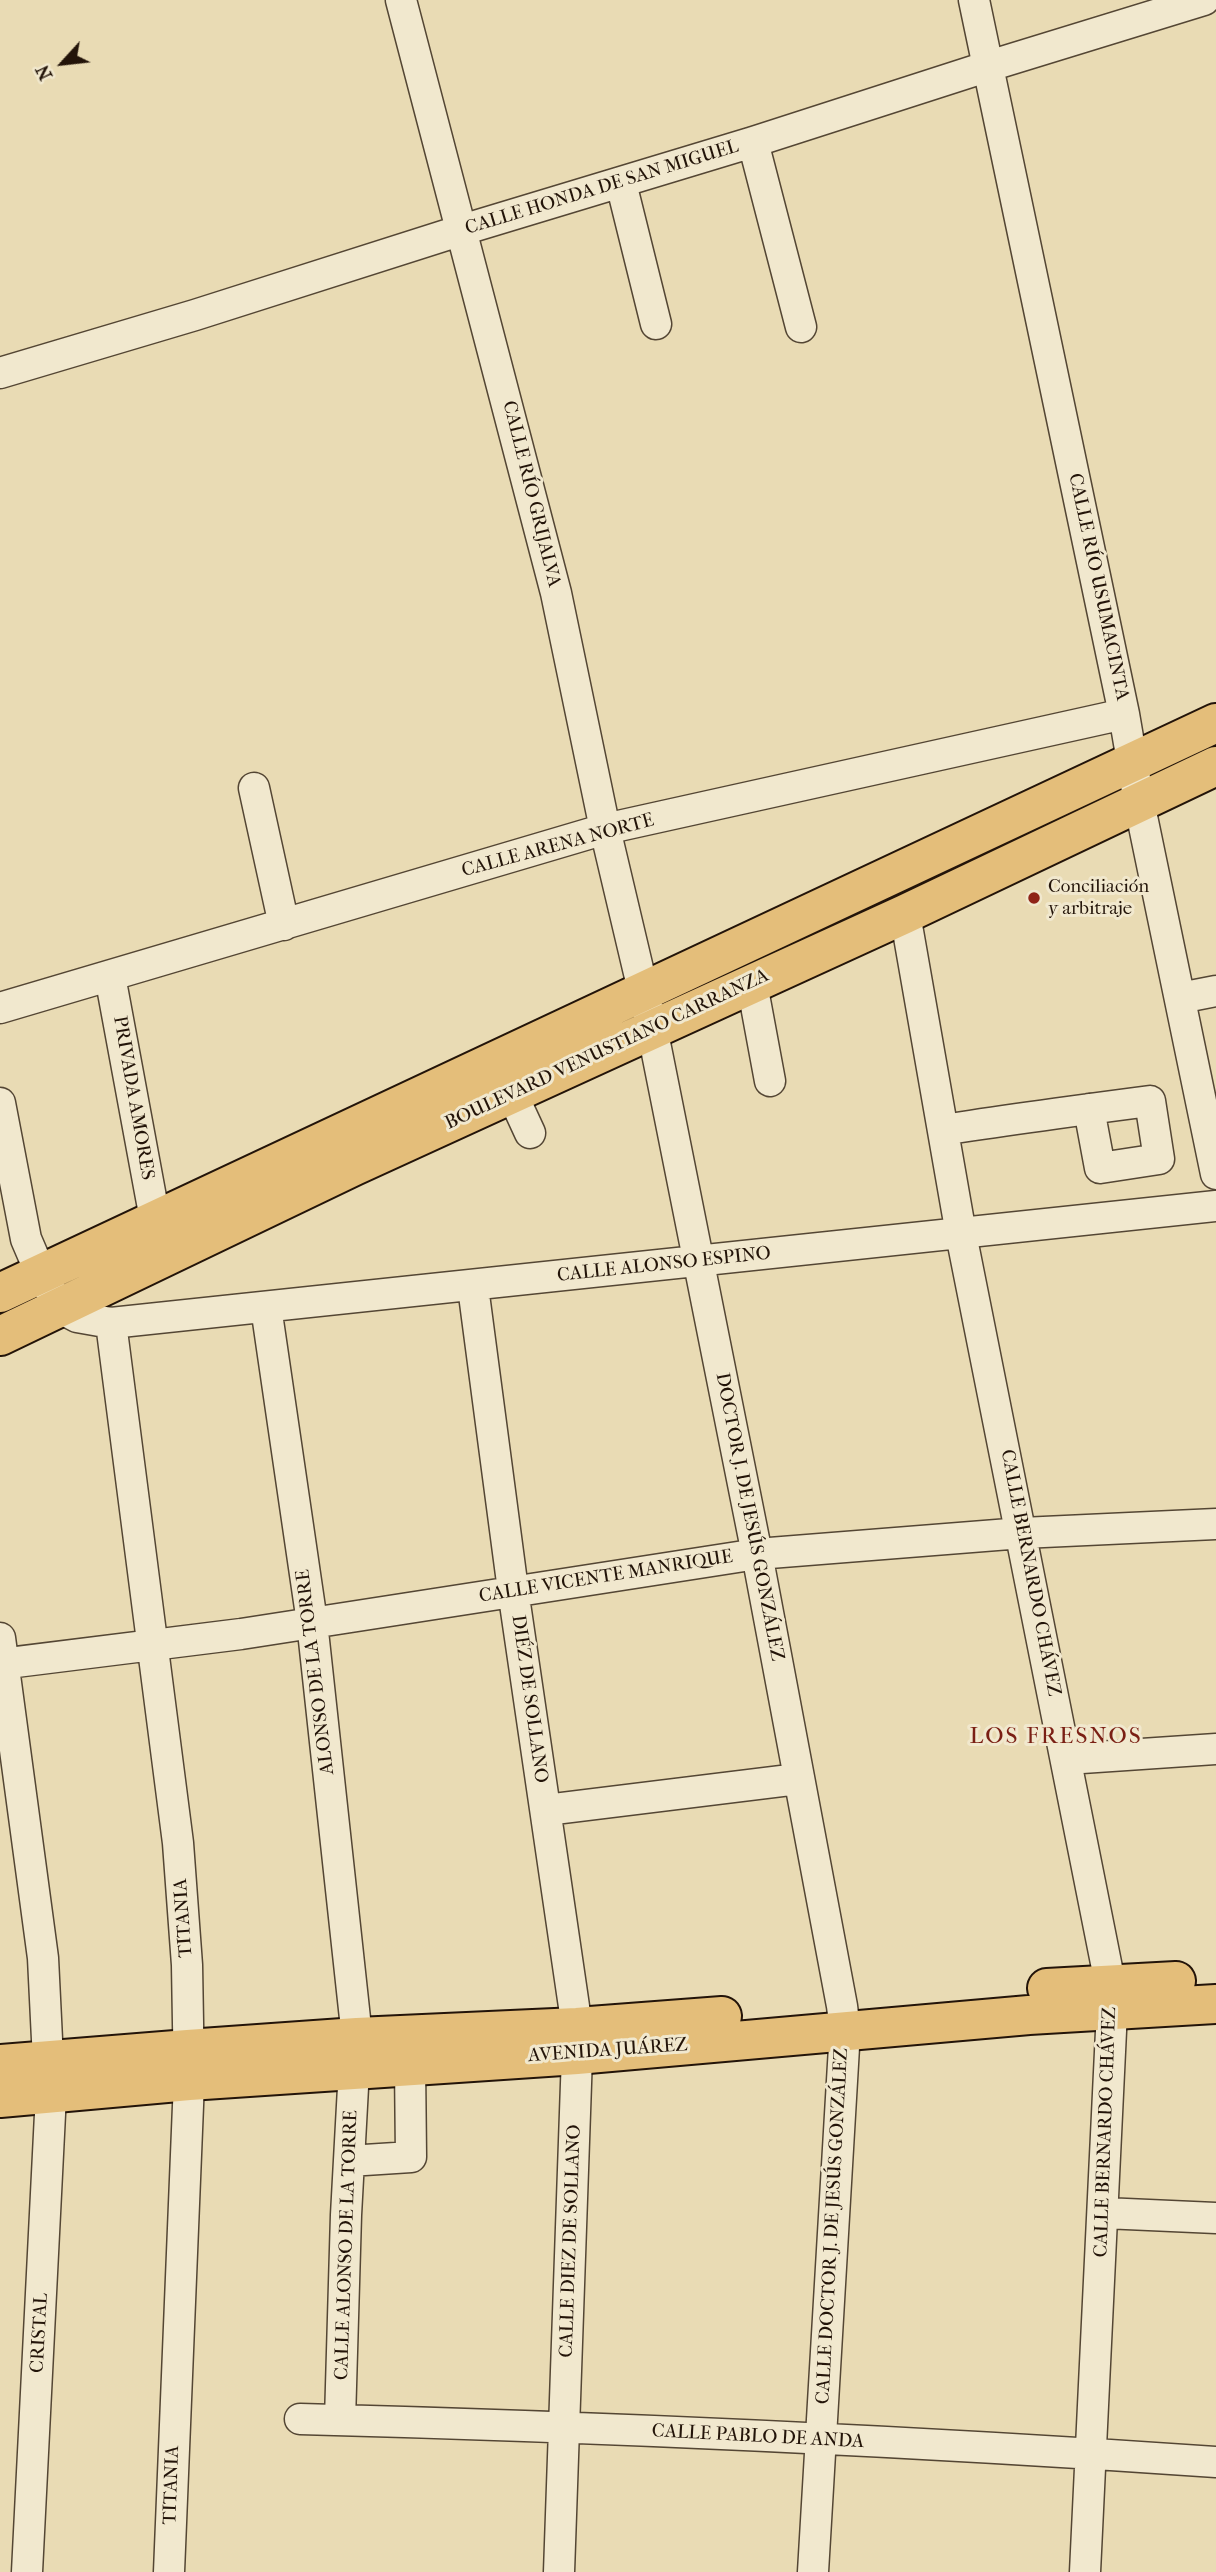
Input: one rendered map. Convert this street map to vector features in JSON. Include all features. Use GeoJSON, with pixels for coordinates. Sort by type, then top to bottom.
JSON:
{"type":"FeatureCollection","features":[{"type":"Feature","properties":{"kind":"main road","name":"BOULEVARD VENUSTIANO CARRANZA"},"geometry":{"type":"LineString","coordinates":[[0,1293],[155,1219],[648,1010],[1133,761],[1216,723]]}},
{"type":"Feature","properties":{"kind":"main road","name":"BOULEVARD VENUSTIANO CARRANZA"},"geometry":{"type":"LineString","coordinates":[[0,1336],[354,1166],[512,1094],[648,1010],[752,984],[1216,766]]}},
{"type":"Feature","properties":{"kind":"main road","name":"AVENIDA JUÁREZ"},"geometry":{"type":"LineString","coordinates":[[0,2098],[50,2077],[356,2053],[577,2041],[1111,1997],[1216,1978]]}},
{"type":"Feature","properties":{"kind":"main road","name":"AVENIDA JUÁREZ"},"geometry":{"type":"LineString","coordinates":[[1111,1997],[1216,2004]]}},
{"type":"Feature","properties":{"kind":"main road","name":"AVENIDA JUÁREZ"},"geometry":{"type":"LineString","coordinates":[[356,2053],[410,2065],[577,2041]]}},
{"type":"Feature","properties":{"kind":"main road","name":"AVENIDA JUÁREZ"},"geometry":{"type":"LineString","coordinates":[[0,2064],[50,2077]]}},
{"type":"Feature","properties":{"kind":"street","name":"CALLE RÍO GRIJALVA"},"geometry":{"type":"LineString","coordinates":[[401,0],[556,593],[605,830],[648,1010]]}},
{"type":"Feature","properties":{"kind":"street","name":"CALLE RÍO USUMACINTA"},"geometry":{"type":"LineString","coordinates":[[974,0],[1124,715],[1139,802],[1216,1174]]}},
{"type":"Feature","properties":{"kind":"street","name":"CALLE HONDA DE SAN MIGUEL"},"geometry":{"type":"LineString","coordinates":[[0,373],[754,142],[989,65],[1204,0]]}},
{"type":"Feature","properties":{"kind":"street"},"geometry":{"type":"LineString","coordinates":[[754,142],[801,327]]}},
{"type":"Feature","properties":{"kind":"street"},"geometry":{"type":"LineString","coordinates":[[621,183],[656,324]]}},
{"type":"Feature","properties":{"kind":"street","name":"CALLE ARENA NORTE"},"geometry":{"type":"LineString","coordinates":[[0,1008],[605,830],[1124,715]]}},
{"type":"Feature","properties":{"kind":"street"},"geometry":{"type":"LineString","coordinates":[[254,788],[284,925]]}},
{"type":"Feature","properties":{"kind":"street","name":"CALLE BERNARDO CHÁVEZ"},"geometry":{"type":"LineString","coordinates":[[905,914],[961,1234],[1067,1759],[1111,1997],[1104,2213],[1086,2572]]}},
{"type":"Feature","properties":{"kind":"street","name":"PRIVADA AMORES"},"geometry":{"type":"LineString","coordinates":[[110,976],[155,1219]]}},
{"type":"Feature","properties":{"kind":"street"},"geometry":{"type":"LineString","coordinates":[[752,984],[770,1081]]}},
{"type":"Feature","properties":{"kind":"street"},"geometry":{"type":"LineString","coordinates":[[1180,998],[1216,991]]}},
{"type":"Feature","properties":{"kind":"street","name":"DOCTOR J. DE JESÚS GONZÁLEZ"},"geometry":{"type":"LineString","coordinates":[[648,1010],[757,1554],[844,2018]]}},
{"type":"Feature","properties":{"kind":"street"},"geometry":{"type":"LineString","coordinates":[[512,1094],[530,1133]]}},
{"type":"Feature","properties":{"kind":"street"},"geometry":{"type":"LineString","coordinates":[[0,1102],[26,1238],[41,1274],[60,1308],[77,1317],[111,1323]]}},
{"type":"Feature","properties":{"kind":"street"},"geometry":{"type":"LineString","coordinates":[[943,1130],[1089,1109]]}},
{"type":"Feature","properties":{"kind":"street","name":"CALLE ALONSO ESPINO"},"geometry":{"type":"LineString","coordinates":[[111,1323],[472,1287],[1216,1206]]}},
{"type":"Feature","properties":{"kind":"street","name":"DIÉZ DE SOLLANO"},"geometry":{"type":"LineString","coordinates":[[472,1287],[577,2041]]}},
{"type":"Feature","properties":{"kind":"street","name":"ALONSO DE LA TORRE"},"geometry":{"type":"LineString","coordinates":[[266,1307],[312,1622],[356,2053]]}},
{"type":"Feature","properties":{"kind":"street","name":"TITANIA"},"geometry":{"type":"LineString","coordinates":[[111,1323],[184,1906],[189,2065],[169,2572]]}},
{"type":"Feature","properties":{"kind":"street","name":"CALLE VICENTE MANRIQUE"},"geometry":{"type":"LineString","coordinates":[[1,1655],[152,1644],[241,1634],[757,1554],[1022,1533],[1216,1524]]}},
{"type":"Feature","properties":{"kind":"street","name":"CRISTAL"},"geometry":{"type":"LineString","coordinates":[[1,1655],[43,1958],[50,2077],[27,2572]]}},
{"type":"Feature","properties":{"kind":"street"},"geometry":{"type":"LineString","coordinates":[[1067,1759],[1216,1749]]}},
{"type":"Feature","properties":{"kind":"street"},"geometry":{"type":"LineString","coordinates":[[546,1810],[798,1780]]}},
{"type":"Feature","properties":{"kind":"street","name":"CALLE DOCTOR J. DE JESÚS GONZÁLEZ"},"geometry":{"type":"LineString","coordinates":[[813,2572],[844,2018]]}},
{"type":"Feature","properties":{"kind":"street","name":"CALLE DIEZ DE SOLLANO"},"geometry":{"type":"LineString","coordinates":[[559,2572],[577,2041]]}},
{"type":"Feature","properties":{"kind":"street","name":"CALLE ALONSO DE LA TORRE"},"geometry":{"type":"LineString","coordinates":[[340,2420],[349,2161],[356,2053]]}},
{"type":"Feature","properties":{"kind":"street"},"geometry":{"type":"LineString","coordinates":[[349,2161],[411,2157],[410,2065]]}},
{"type":"Feature","properties":{"kind":"street"},"geometry":{"type":"LineString","coordinates":[[1104,2213],[1216,2218]]}},
{"type":"Feature","properties":{"kind":"street","name":"CALLE PABLO DE ANDA"},"geometry":{"type":"LineString","coordinates":[[300,2419],[565,2427],[1216,2462]]}},
{"type":"Feature","properties":{"kind":"place","name":"Conciliación y arbitraje"},"geometry":{"type":"Point","coordinates":[1034,898]}},
{"type":"Feature","properties":{"kind":"district","name":"LOS FRESNOS"},"geometry":{"type":"Point","coordinates":[1056,1737]}}]}
